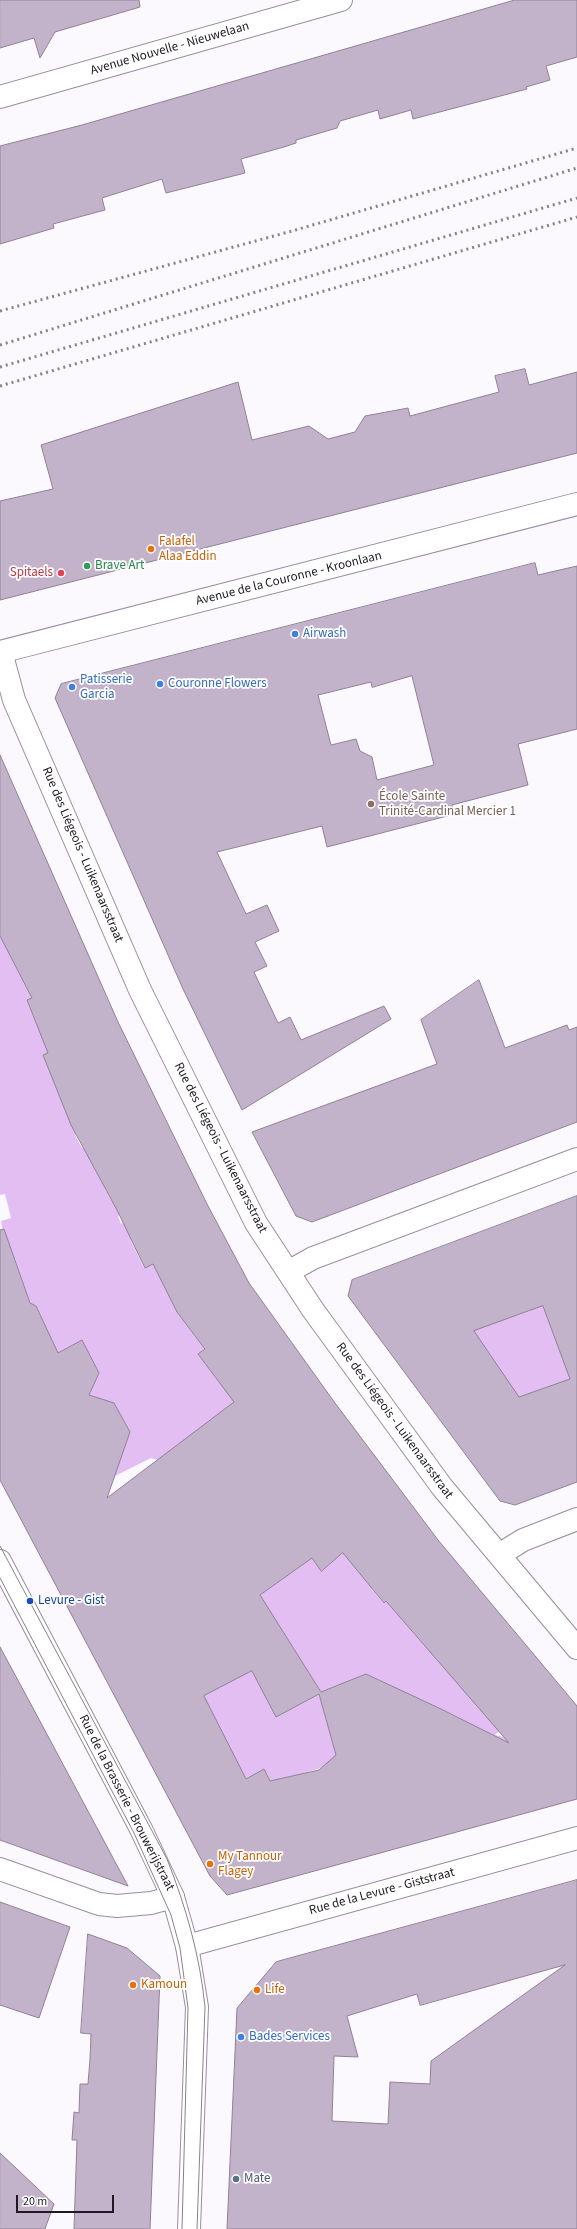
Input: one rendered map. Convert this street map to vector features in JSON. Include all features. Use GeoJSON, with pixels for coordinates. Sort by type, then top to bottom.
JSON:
{"type":"FeatureCollection","features":[{"type":"Feature","properties":{"kind":"street","name":"Avenue Nouvelle - Nieuwelaan"},"geometry":{"type":"LineString","coordinates":[[0,97],[341,0]]}},
{"type":"Feature","properties":{"kind":"street","name":"Avenue de la Couronne - Kroonlaan"},"geometry":{"type":"LineString","coordinates":[[1,652],[577,504]]}},
{"type":"Feature","properties":{"kind":"street","name":"Rue des Liégeois - Luikenaarsstraat"},"geometry":{"type":"LineString","coordinates":[[1,652],[14,700],[140,990],[256,1223],[313,1310],[442,1487],[577,1648]]}},
{"type":"Feature","properties":{"kind":"street"},"geometry":{"type":"LineString","coordinates":[[288,1272],[313,1258],[577,1159]]}},
{"type":"Feature","properties":{"kind":"street"},"geometry":{"type":"LineString","coordinates":[[499,1555],[523,1540],[577,1520]]}},
{"type":"Feature","properties":{"kind":"street","name":"Rue de la Brasserie - Brouwerijstraat"},"geometry":{"type":"LineString","coordinates":[[0,1561],[138,1822],[173,1897],[188,1946],[194,1978],[197,2037],[189,2229]]}},
{"type":"Feature","properties":{"kind":"street","name":"Rue de la Levure - Giststraat"},"geometry":{"type":"LineString","coordinates":[[188,1946],[577,1838]]}},
{"type":"Feature","properties":{"kind":"street"},"geometry":{"type":"LineString","coordinates":[[0,1869],[99,1904],[117,1906],[151,1903],[173,1897]]}},
{"type":"Feature","properties":{"kind":"shaded area"},"geometry":{"type":"Polygon","coordinates":[[[0,935],[33,998],[27,1001],[36,1023],[40,1022],[52,1051],[43,1055],[49,1069],[64,1077],[54,1082],[58,1092],[93,1127],[75,1135],[82,1148],[96,1142],[105,1189],[111,1200],[128,1211],[118,1216],[121,1224],[132,1218],[141,1236],[131,1241],[144,1268],[154,1264],[189,1328],[205,1349],[198,1354],[217,1379],[238,1383],[222,1531],[260,1595],[311,1557],[321,1571],[347,1550],[378,1584],[372,1589],[383,1603],[405,1586],[416,1630],[413,1633],[424,1645],[521,1711],[495,1735],[513,1739],[522,1747],[474,1777],[458,1717],[376,1680],[322,1693],[284,1634],[276,1717],[319,1694],[328,1725],[342,1722],[337,1763],[261,1786],[270,1781],[266,1772],[257,1777],[255,1774],[239,1782],[226,1742],[209,1706],[198,1699],[232,1681],[171,1488],[157,1460],[151,1458],[103,1482],[130,1432],[114,1403],[59,1398],[97,1378],[99,1373],[84,1344],[78,1342],[40,1363],[46,1328],[36,1306],[0,1295],[23,1283],[15,1259],[8,1255],[0,1258],[3,1232],[1,1221],[11,1218],[5,1194],[0,1195],[0,935]]]}},
{"type":"Feature","properties":{"kind":"shaded area"},"geometry":{"type":"Polygon","coordinates":[[[536,1288],[577,1388],[537,1429],[488,1351],[483,1354],[470,1337],[471,1319],[516,1316],[530,1311],[524,1293],[536,1288]]]}},
{"type":"Feature","properties":{"kind":"building"},"geometry":{"type":"Polygon","coordinates":[[[0,0],[139,0],[140,7],[55,32],[40,58],[34,38],[0,48],[0,0]]]}},
{"type":"Feature","properties":{"kind":"building"},"geometry":{"type":"Polygon","coordinates":[[[515,0],[577,0],[577,57],[546,66],[550,80],[526,87],[527,89],[413,119],[411,110],[380,119],[378,110],[340,121],[337,128],[296,140],[296,143],[284,147],[241,159],[245,173],[166,193],[162,179],[102,198],[105,210],[53,224],[54,228],[0,244],[0,146],[82,125],[515,0]]]}},
{"type":"Feature","properties":{"kind":"building"},"geometry":{"type":"Polygon","coordinates":[[[525,369],[529,385],[577,372],[577,453],[0,600],[0,501],[53,489],[41,445],[238,382],[252,440],[309,426],[328,439],[355,432],[365,416],[408,408],[410,416],[499,392],[495,376],[525,369]]]}},
{"type":"Feature","properties":{"kind":"building"},"geometry":{"type":"Polygon","coordinates":[[[535,563],[538,575],[577,566],[577,729],[518,744],[528,785],[452,805],[455,814],[327,847],[322,826],[217,852],[246,914],[267,905],[279,931],[255,942],[267,966],[254,972],[278,1023],[290,1017],[301,1040],[384,1006],[391,1019],[242,1110],[183,989],[55,698],[61,684],[535,563]],[[412,676],[372,687],[371,682],[318,695],[331,745],[356,739],[360,751],[372,757],[377,780],[434,765],[412,676]]]}},
{"type":"Feature","properties":{"kind":"building"},"geometry":{"type":"Polygon","coordinates":[[[0,755],[118,1022],[207,1204],[249,1283],[335,1403],[438,1540],[577,1706],[577,1799],[227,1895],[210,1876],[0,1480],[0,1230],[4,1229],[30,1303],[36,1306],[58,1353],[82,1340],[99,1373],[89,1395],[114,1403],[130,1432],[107,1498],[234,1402],[198,1354],[205,1349],[177,1312],[153,1264],[145,1268],[117,1210],[71,1125],[43,1055],[48,1053],[27,1000],[32,998],[0,936],[0,755]],[[343,1553],[321,1571],[312,1558],[260,1595],[321,1692],[366,1674],[509,1743],[386,1601],[384,1603],[343,1553]],[[252,1671],[204,1696],[246,1779],[264,1769],[270,1781],[319,1770],[336,1755],[319,1694],[276,1717],[252,1671]]]}},
{"type":"Feature","properties":{"kind":"building"},"geometry":{"type":"Polygon","coordinates":[[[479,980],[505,1048],[567,1025],[569,1030],[577,1027],[577,1122],[312,1222],[296,1216],[252,1132],[437,1064],[421,1020],[479,980]]]}},
{"type":"Feature","properties":{"kind":"building"},"geometry":{"type":"Polygon","coordinates":[[[577,1196],[577,1482],[515,1505],[500,1501],[348,1296],[352,1280],[577,1196]],[[543,1306],[474,1331],[519,1397],[570,1379],[543,1306]]]}},
{"type":"Feature","properties":{"kind":"building"},"geometry":{"type":"Polygon","coordinates":[[[0,1647],[34,1710],[128,1886],[0,1840],[0,1647]]]}},
{"type":"Feature","properties":{"kind":"building"},"geometry":{"type":"Polygon","coordinates":[[[577,1880],[577,2229],[227,2229],[237,2008],[276,1962],[577,1880]],[[565,1965],[420,2005],[417,1994],[347,2016],[358,2057],[334,2056],[332,2121],[388,2124],[390,2082],[430,2084],[431,2061],[565,1965]]]}},
{"type":"Feature","properties":{"kind":"building"},"geometry":{"type":"Polygon","coordinates":[[[0,1902],[70,1927],[39,2018],[0,2005],[0,1902]]]}},
{"type":"Feature","properties":{"kind":"building"},"geometry":{"type":"Polygon","coordinates":[[[88,1934],[127,1948],[160,1976],[150,2229],[74,2229],[77,2140],[72,2140],[74,2112],[79,2113],[80,2084],[88,2084],[90,2059],[91,2034],[81,2033],[88,1934]]]}},
{"type":"Feature","properties":{"kind":"building"},"geometry":{"type":"Polygon","coordinates":[[[0,2153],[54,2204],[45,2229],[0,2229],[0,2153]]]}},
{"type":"Feature","properties":{"kind":"tram line"},"geometry":{"type":"LineString","coordinates":[[0,1546],[167,1859],[186,1913],[200,1969],[205,2007],[197,2229]]}},
{"type":"Feature","properties":{"kind":"tram line"},"geometry":{"type":"LineString","coordinates":[[0,1578],[134,1833],[171,1915],[180,1948],[188,2008],[182,2229]]}},
{"type":"Feature","properties":{"kind":"railway"},"geometry":{"type":"LineString","coordinates":[[0,311],[292,231],[577,148]]}},
{"type":"Feature","properties":{"kind":"railway"},"geometry":{"type":"LineString","coordinates":[[0,345],[577,168]]}},
{"type":"Feature","properties":{"kind":"railway"},"geometry":{"type":"LineString","coordinates":[[0,367],[577,198]]}},
{"type":"Feature","properties":{"kind":"railway"},"geometry":{"type":"LineString","coordinates":[[0,386],[577,217]]}},
{"type":"Feature","properties":{"kind":"place","name":"Falafel Alaa Eddin"},"geometry":{"type":"Point","coordinates":[151,549]}},
{"type":"Feature","properties":{"kind":"place","name":"Brave Art"},"geometry":{"type":"Point","coordinates":[87,566]}},
{"type":"Feature","properties":{"kind":"place","name":"Spitaels"},"geometry":{"type":"Point","coordinates":[61,573]}},
{"type":"Feature","properties":{"kind":"place","name":"Airwash"},"geometry":{"type":"Point","coordinates":[295,634]}},
{"type":"Feature","properties":{"kind":"place","name":"Couronne Flowers"},"geometry":{"type":"Point","coordinates":[160,684]}},
{"type":"Feature","properties":{"kind":"place","name":"Patisserie Garcia"},"geometry":{"type":"Point","coordinates":[72,687]}},
{"type":"Feature","properties":{"kind":"place","name":"École Sainte Trinité-Cardinal Mercier 1"},"geometry":{"type":"Point","coordinates":[371,804]}},
{"type":"Feature","properties":{"kind":"place","name":"Levure - Gist"},"geometry":{"type":"Point","coordinates":[30,1601]}},
{"type":"Feature","properties":{"kind":"place","name":"My Tannour Flagey"},"geometry":{"type":"Point","coordinates":[210,1864]}},
{"type":"Feature","properties":{"kind":"place","name":"Kamoun"},"geometry":{"type":"Point","coordinates":[133,1985]}},
{"type":"Feature","properties":{"kind":"place","name":"Life"},"geometry":{"type":"Point","coordinates":[257,1990]}},
{"type":"Feature","properties":{"kind":"place","name":"Bades Services"},"geometry":{"type":"Point","coordinates":[241,2037]}},
{"type":"Feature","properties":{"kind":"place","name":"Mate"},"geometry":{"type":"Point","coordinates":[236,2179]}}]}
